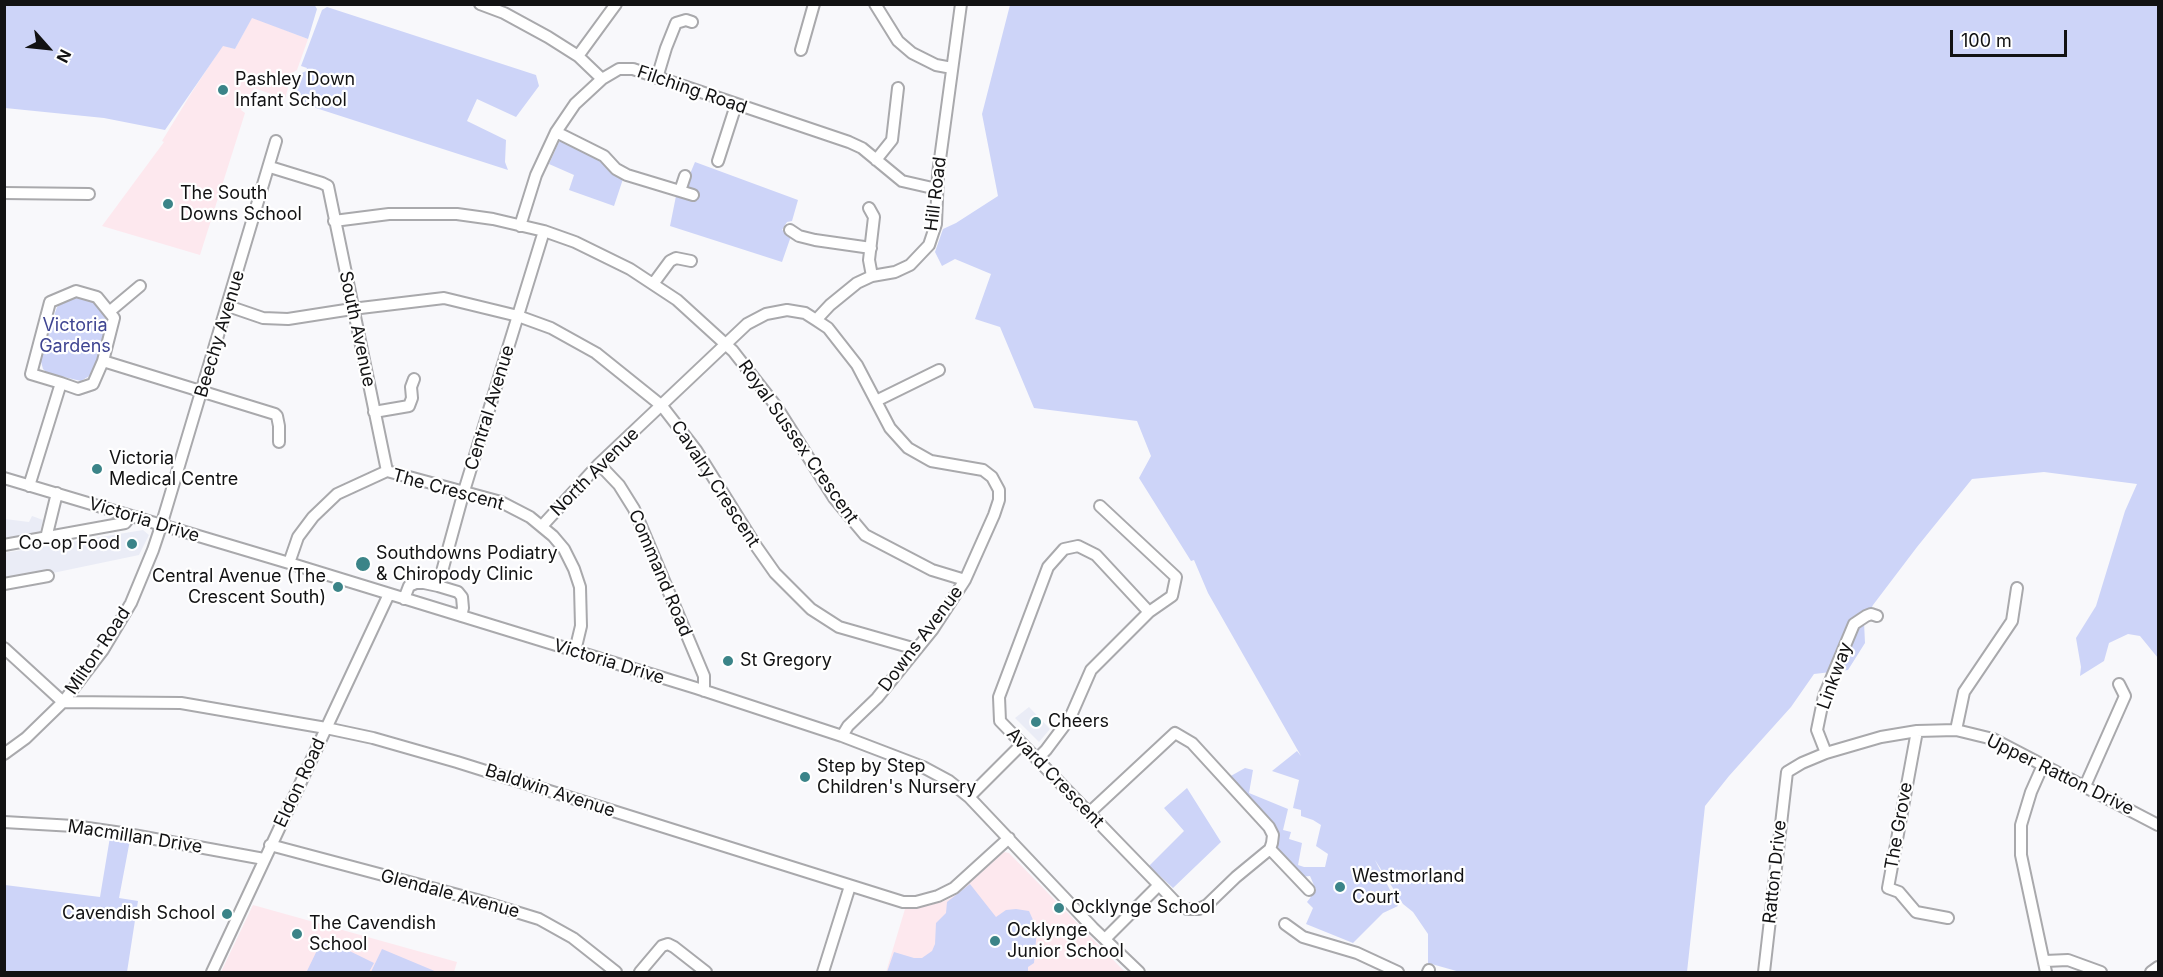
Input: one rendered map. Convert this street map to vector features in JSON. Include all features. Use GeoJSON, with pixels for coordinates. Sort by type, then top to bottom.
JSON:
{"type":"FeatureCollection","features":[{"type":"Feature","properties":{"kind":"street"},"geometry":{"type":"LineString","coordinates":[[480,4],[504,13],[578,56],[602,80]]}},
{"type":"Feature","properties":{"kind":"street"},"geometry":{"type":"LineString","coordinates":[[578,56],[616,4]]}},
{"type":"Feature","properties":{"kind":"street"},"geometry":{"type":"LineString","coordinates":[[801,50],[814,4]]}},
{"type":"Feature","properties":{"kind":"street"},"geometry":{"type":"LineString","coordinates":[[875,4],[898,41],[912,53],[936,65],[952,68]]}},
{"type":"Feature","properties":{"kind":"street","name":"Hill Road"},"geometry":{"type":"LineString","coordinates":[[816,320],[857,283],[872,276],[894,272],[910,265],[929,245],[936,224],[937,189],[961,4]]}},
{"type":"Feature","properties":{"kind":"street"},"geometry":{"type":"LineString","coordinates":[[657,78],[676,23],[680,20],[692,22]]}},
{"type":"Feature","properties":{"kind":"street","name":"Filching Road"},"geometry":{"type":"LineString","coordinates":[[520,226],[536,175],[556,132],[575,104],[602,80],[619,69],[633,69],[849,142],[862,148],[902,181],[937,189]]}},
{"type":"Feature","properties":{"kind":"street"},"geometry":{"type":"LineString","coordinates":[[876,160],[892,140],[898,88]]}},
{"type":"Feature","properties":{"kind":"street"},"geometry":{"type":"LineString","coordinates":[[718,161],[736,105]]}},
{"type":"Feature","properties":{"kind":"street"},"geometry":{"type":"LineString","coordinates":[[556,132],[604,156],[616,169],[627,175],[693,195]]}},
{"type":"Feature","properties":{"kind":"street","name":"Beechy Avenue"},"geometry":{"type":"LineString","coordinates":[[161,526],[276,141]]}},
{"type":"Feature","properties":{"kind":"street","name":"South Avenue"},"geometry":{"type":"LineString","coordinates":[[270,166],[328,186],[387,471]]}},
{"type":"Feature","properties":{"kind":"street"},"geometry":{"type":"LineString","coordinates":[[680,191],[685,176]]}},
{"type":"Feature","properties":{"kind":"street"},"geometry":{"type":"LineString","coordinates":[[4,193],[89,194]]}},
{"type":"Feature","properties":{"kind":"street"},"geometry":{"type":"LineString","coordinates":[[869,208],[874,217],[869,260],[872,276]]}},
{"type":"Feature","properties":{"kind":"street","name":"Royal Sussex Crescent"},"geometry":{"type":"LineString","coordinates":[[334,221],[389,214],[457,214],[544,231],[604,255],[653,284],[695,314],[726,344],[761,384],[794,432],[834,498],[865,535],[932,570],[965,580]]}},
{"type":"Feature","properties":{"kind":"street","name":"Central Avenue"},"geometry":{"type":"LineString","coordinates":[[438,586],[464,491],[544,231]]}},
{"type":"Feature","properties":{"kind":"street"},"geometry":{"type":"LineString","coordinates":[[795,236],[871,248]]}},
{"type":"Feature","properties":{"kind":"street"},"geometry":{"type":"LineString","coordinates":[[653,284],[670,261],[676,258],[691,261]]}},
{"type":"Feature","properties":{"kind":"street"},"geometry":{"type":"LineString","coordinates":[[109,312],[140,286]]}},
{"type":"Feature","properties":{"kind":"street"},"geometry":{"type":"LineString","coordinates":[[76,291],[97,297],[109,312],[114,318],[103,361],[93,384],[78,389],[31,374],[50,302],[76,291]]}},
{"type":"Feature","properties":{"kind":"street","name":"Cavalry Crescent"},"geometry":{"type":"LineString","coordinates":[[228,306],[263,318],[288,319],[444,298],[518,316],[551,328],[596,352],[662,406],[696,450],[775,573],[811,609],[839,627],[916,649]]}},
{"type":"Feature","properties":{"kind":"street","name":"North Avenue"},"geometry":{"type":"LineString","coordinates":[[542,526],[599,465],[747,324],[766,314],[787,310],[805,313],[816,320]]}},
{"type":"Feature","properties":{"kind":"street"},"geometry":{"type":"LineString","coordinates":[[816,320],[828,328],[857,364],[876,401],[939,370]]}},
{"type":"Feature","properties":{"kind":"street"},"geometry":{"type":"LineString","coordinates":[[103,361],[274,414],[277,416],[279,426],[279,442]]}},
{"type":"Feature","properties":{"kind":"street"},"geometry":{"type":"LineString","coordinates":[[374,412],[410,408],[411,387],[414,379]]}},
{"type":"Feature","properties":{"kind":"street"},"geometry":{"type":"LineString","coordinates":[[29,486],[61,383]]}},
{"type":"Feature","properties":{"kind":"street","name":"Downs Avenue"},"geometry":{"type":"LineString","coordinates":[[842,736],[848,726],[878,698],[965,580],[999,500],[999,490],[992,477],[983,470],[932,461],[908,448],[890,428],[876,401]]}},
{"type":"Feature","properties":{"kind":"street","name":"Command Road"},"geometry":{"type":"LineString","coordinates":[[599,465],[619,485],[634,510],[704,676],[704,691]]}},
{"type":"Feature","properties":{"kind":"street","name":"The Crescent"},"geometry":{"type":"LineString","coordinates":[[289,563],[298,537],[313,517],[337,494],[387,471],[464,491],[516,509],[542,526],[564,549],[580,587],[581,626],[575,651]]}},
{"type":"Feature","properties":{"kind":"street","name":"Victoria Drive"},"geometry":{"type":"LineString","coordinates":[[4,478],[704,691],[842,736],[937,773],[969,797],[1139,972]]}},
{"type":"Feature","properties":{"kind":"street"},"geometry":{"type":"LineString","coordinates":[[46,538],[57,493]]}},
{"type":"Feature","properties":{"kind":"street"},"geometry":{"type":"LineString","coordinates":[[1037,759],[1070,718],[1091,670],[1149,612],[1172,596],[1176,577],[1100,506]]}},
{"type":"Feature","properties":{"kind":"street"},"geometry":{"type":"LineString","coordinates":[[4,546],[125,523],[130,517]]}},
{"type":"Feature","properties":{"kind":"street","name":"Milton Road"},"geometry":{"type":"LineString","coordinates":[[4,754],[26,738],[63,702],[103,650],[122,620],[144,574],[161,526]]}},
{"type":"Feature","properties":{"kind":"street","name":"Avard Crescent"},"geometry":{"type":"LineString","coordinates":[[1149,612],[1096,555],[1078,546],[1064,549],[1048,567],[999,697],[1000,721],[1179,906],[1199,909],[1207,905],[1270,849]]}},
{"type":"Feature","properties":{"kind":"street"},"geometry":{"type":"LineString","coordinates":[[4,584],[48,576]]}},
{"type":"Feature","properties":{"kind":"street"},"geometry":{"type":"LineString","coordinates":[[404,598],[409,586],[416,583],[458,592],[462,597],[461,616]]}},
{"type":"Feature","properties":{"kind":"street"},"geometry":{"type":"LineString","coordinates":[[1956,730],[1964,692],[2012,621],[2017,588]]}},
{"type":"Feature","properties":{"kind":"street","name":"Eldon Road"},"geometry":{"type":"LineString","coordinates":[[212,972],[388,594]]}},
{"type":"Feature","properties":{"kind":"street","name":"Linkway"},"geometry":{"type":"LineString","coordinates":[[1826,753],[1817,730],[1824,696],[1854,624],[1871,614],[1877,616]]}},
{"type":"Feature","properties":{"kind":"street"},"geometry":{"type":"LineString","coordinates":[[4,648],[63,702]]}},
{"type":"Feature","properties":{"kind":"street"},"geometry":{"type":"LineString","coordinates":[[2085,786],[2129,696],[2119,684]]}},
{"type":"Feature","properties":{"kind":"street","name":"Baldwin Avenue"},"geometry":{"type":"LineString","coordinates":[[63,702],[181,703],[373,738],[457,762],[903,902],[916,902],[938,896],[954,888],[1009,838]]}},
{"type":"Feature","properties":{"kind":"street","name":"Upper Ratton Drive"},"geometry":{"type":"LineString","coordinates":[[1787,772],[1826,753],[1881,737],[1917,731],[1956,730],[1992,739],[2158,825]]}},
{"type":"Feature","properties":{"kind":"street","name":"The Grove"},"geometry":{"type":"LineString","coordinates":[[1917,731],[1888,888],[1899,892],[1916,912],[1948,918]]}},
{"type":"Feature","properties":{"kind":"street"},"geometry":{"type":"LineString","coordinates":[[1089,813],[1175,733],[1192,743],[1269,827],[1273,836],[1270,849],[1309,890]]}},
{"type":"Feature","properties":{"kind":"street"},"geometry":{"type":"LineString","coordinates":[[969,797],[1022,744]]}},
{"type":"Feature","properties":{"kind":"street"},"geometry":{"type":"LineString","coordinates":[[2043,765],[2031,792],[2021,825],[2021,855],[2046,967],[2068,960],[2101,972]]}},
{"type":"Feature","properties":{"kind":"street","name":"Ratton Drive"},"geometry":{"type":"LineString","coordinates":[[1764,972],[1787,772]]}},
{"type":"Feature","properties":{"kind":"street","name":"Macmillan Drive"},"geometry":{"type":"LineString","coordinates":[[4,822],[74,826],[264,859]]}},
{"type":"Feature","properties":{"kind":"street","name":"Glendale Avenue"},"geometry":{"type":"LineString","coordinates":[[270,845],[477,900],[539,919],[573,938],[616,972]]}},
{"type":"Feature","properties":{"kind":"street"},"geometry":{"type":"LineString","coordinates":[[1105,939],[1159,885]]}},
{"type":"Feature","properties":{"kind":"street"},"geometry":{"type":"LineString","coordinates":[[823,972],[850,886]]}},
{"type":"Feature","properties":{"kind":"street"},"geometry":{"type":"LineString","coordinates":[[1285,924],[1304,937],[1357,953],[1398,972]]}},
{"type":"Feature","properties":{"kind":"street"},"geometry":{"type":"LineString","coordinates":[[640,972],[662,946],[668,944],[674,946],[706,972]]}},
{"type":"Feature","properties":{"kind":"street"},"geometry":{"type":"LineString","coordinates":[[2151,972],[2158,967]]}},
{"type":"Feature","properties":{"kind":"shaded area"},"geometry":{"type":"Polygon","coordinates":[[[252,17],[308,39],[297,70],[292,73],[285,99],[254,88],[252,94],[243,101],[241,110],[245,113],[200,255],[102,226],[164,142],[162,141],[223,45],[235,49],[252,17]]]}},
{"type":"Feature","properties":{"kind":"shaded area"},"geometry":{"type":"Polygon","coordinates":[[[32,516],[43,520],[40,532],[5,538],[5,519],[29,522],[32,516]]]}},
{"type":"Feature","properties":{"kind":"shaded area"},"geometry":{"type":"Polygon","coordinates":[[[143,530],[149,535],[139,555],[5,583],[4,553],[143,530]]]}},
{"type":"Feature","properties":{"kind":"shaded area"},"geometry":{"type":"Polygon","coordinates":[[[1029,707],[1050,729],[1039,742],[1015,718],[1029,707]]]}},
{"type":"Feature","properties":{"kind":"shaded area","name":"Ocklynge Junior School"},"geometry":{"type":"Polygon","coordinates":[[[1004,852],[1009,853],[1125,972],[886,972],[905,909],[928,906],[947,900],[961,891],[1004,852]]]}},
{"type":"Feature","properties":{"kind":"shaded area","name":"The Cavendish School"},"geometry":{"type":"Polygon","coordinates":[[[253,905],[457,962],[454,972],[221,972],[253,905]]]}},
{"type":"Feature","properties":{"kind":"green space"},"geometry":{"type":"Polygon","coordinates":[[[314,4],[317,9],[308,39],[252,18],[235,49],[223,46],[165,130],[104,118],[5,108],[5,5],[314,4]]]}},
{"type":"Feature","properties":{"kind":"green space"},"geometry":{"type":"Polygon","coordinates":[[[1010,5],[2158,5],[2158,658],[2140,636],[2128,634],[2109,643],[2104,661],[2080,676],[2081,667],[2076,638],[2096,606],[2125,511],[2137,484],[2044,472],[1972,479],[1873,605],[1864,622],[1865,643],[1848,670],[1814,674],[1791,707],[1705,806],[1687,972],[1460,972],[1428,963],[1428,934],[1413,912],[1403,904],[1375,860],[1398,906],[1383,913],[1353,943],[1306,924],[1313,908],[1307,902],[1316,890],[1310,876],[1300,877],[1280,856],[1276,845],[1229,777],[1245,768],[1253,770],[1249,793],[1288,809],[1283,830],[1291,832],[1289,839],[1302,843],[1298,865],[1325,867],[1328,854],[1316,846],[1321,825],[1301,816],[1301,810],[1293,808],[1299,780],[1272,771],[1297,751],[1301,756],[1208,593],[1194,560],[1191,561],[1139,478],[1151,456],[1137,421],[1034,408],[1000,327],[975,319],[991,274],[955,259],[942,266],[935,252],[943,229],[998,196],[982,114],[1010,5]]]}},
{"type":"Feature","properties":{"kind":"green space"},"geometry":{"type":"Polygon","coordinates":[[[327,7],[536,75],[539,86],[516,117],[477,99],[467,121],[506,140],[505,162],[508,170],[291,100],[300,74],[306,71],[307,68],[301,66],[322,10],[327,7]]]}},
{"type":"Feature","properties":{"kind":"green space"},"geometry":{"type":"Polygon","coordinates":[[[562,141],[595,157],[623,179],[614,206],[569,190],[574,175],[549,164],[559,142],[562,141]]]}},
{"type":"Feature","properties":{"kind":"green space"},"geometry":{"type":"Polygon","coordinates":[[[695,162],[798,200],[792,221],[787,222],[782,230],[790,234],[790,239],[782,262],[670,226],[676,196],[692,200],[694,190],[687,186],[687,181],[695,162]]]}},
{"type":"Feature","properties":{"kind":"green space","name":"Victoria Gardens"},"geometry":{"type":"Polygon","coordinates":[[[81,297],[98,304],[105,314],[107,325],[101,350],[91,375],[81,381],[47,373],[43,369],[40,358],[57,307],[64,301],[81,297]]]}},
{"type":"Feature","properties":{"kind":"green space"},"geometry":{"type":"Polygon","coordinates":[[[1187,788],[1221,842],[1173,888],[1149,866],[1184,831],[1164,808],[1187,788]]]}},
{"type":"Feature","properties":{"kind":"green space"},"geometry":{"type":"Polygon","coordinates":[[[110,837],[130,840],[119,898],[138,901],[127,972],[5,972],[5,885],[100,897],[110,837]]]}},
{"type":"Feature","properties":{"kind":"green space"},"geometry":{"type":"Polygon","coordinates":[[[970,884],[996,917],[1006,910],[1029,911],[1037,929],[1034,963],[1028,967],[1028,972],[887,972],[894,952],[922,958],[932,951],[935,944],[936,923],[946,913],[947,902],[970,884]]]}},
{"type":"Feature","properties":{"kind":"green space"},"geometry":{"type":"Polygon","coordinates":[[[323,938],[374,963],[369,972],[307,971],[323,938]]]}},
{"type":"Feature","properties":{"kind":"green space"},"geometry":{"type":"Polygon","coordinates":[[[382,949],[437,972],[371,972],[382,949]]]}},
{"type":"Feature","properties":{"kind":"place","name":"Pashley Down Infant School"},"geometry":{"type":"Point","coordinates":[223,90]}},
{"type":"Feature","properties":{"kind":"place","name":"The South Downs School"},"geometry":{"type":"Point","coordinates":[168,204]}},
{"type":"Feature","properties":{"kind":"place","name":"Victoria Medical Centre"},"geometry":{"type":"Point","coordinates":[97,469]}},
{"type":"Feature","properties":{"kind":"place","name":"Co-op Food"},"geometry":{"type":"Point","coordinates":[132,544]}},
{"type":"Feature","properties":{"kind":"place","name":"Southdowns Podiatry & Chiropody Clinic"},"geometry":{"type":"Point","coordinates":[363,564]}},
{"type":"Feature","properties":{"kind":"place","name":"Central Avenue (The Crescent South)"},"geometry":{"type":"Point","coordinates":[338,587]}},
{"type":"Feature","properties":{"kind":"place","name":"St Gregory"},"geometry":{"type":"Point","coordinates":[728,661]}},
{"type":"Feature","properties":{"kind":"place","name":"Cheers"},"geometry":{"type":"Point","coordinates":[1036,722]}},
{"type":"Feature","properties":{"kind":"place","name":"Step by Step Children's Nursery"},"geometry":{"type":"Point","coordinates":[805,777]}},
{"type":"Feature","properties":{"kind":"place","name":"Westmorland Court"},"geometry":{"type":"Point","coordinates":[1340,887]}},
{"type":"Feature","properties":{"kind":"place","name":"Ocklynge School"},"geometry":{"type":"Point","coordinates":[1059,908]}},
{"type":"Feature","properties":{"kind":"place","name":"Cavendish School"},"geometry":{"type":"Point","coordinates":[227,914]}},
{"type":"Feature","properties":{"kind":"place","name":"The Cavendish School"},"geometry":{"type":"Point","coordinates":[297,934]}},
{"type":"Feature","properties":{"kind":"place","name":"Ocklynge Junior School"},"geometry":{"type":"Point","coordinates":[995,941]}}]}
